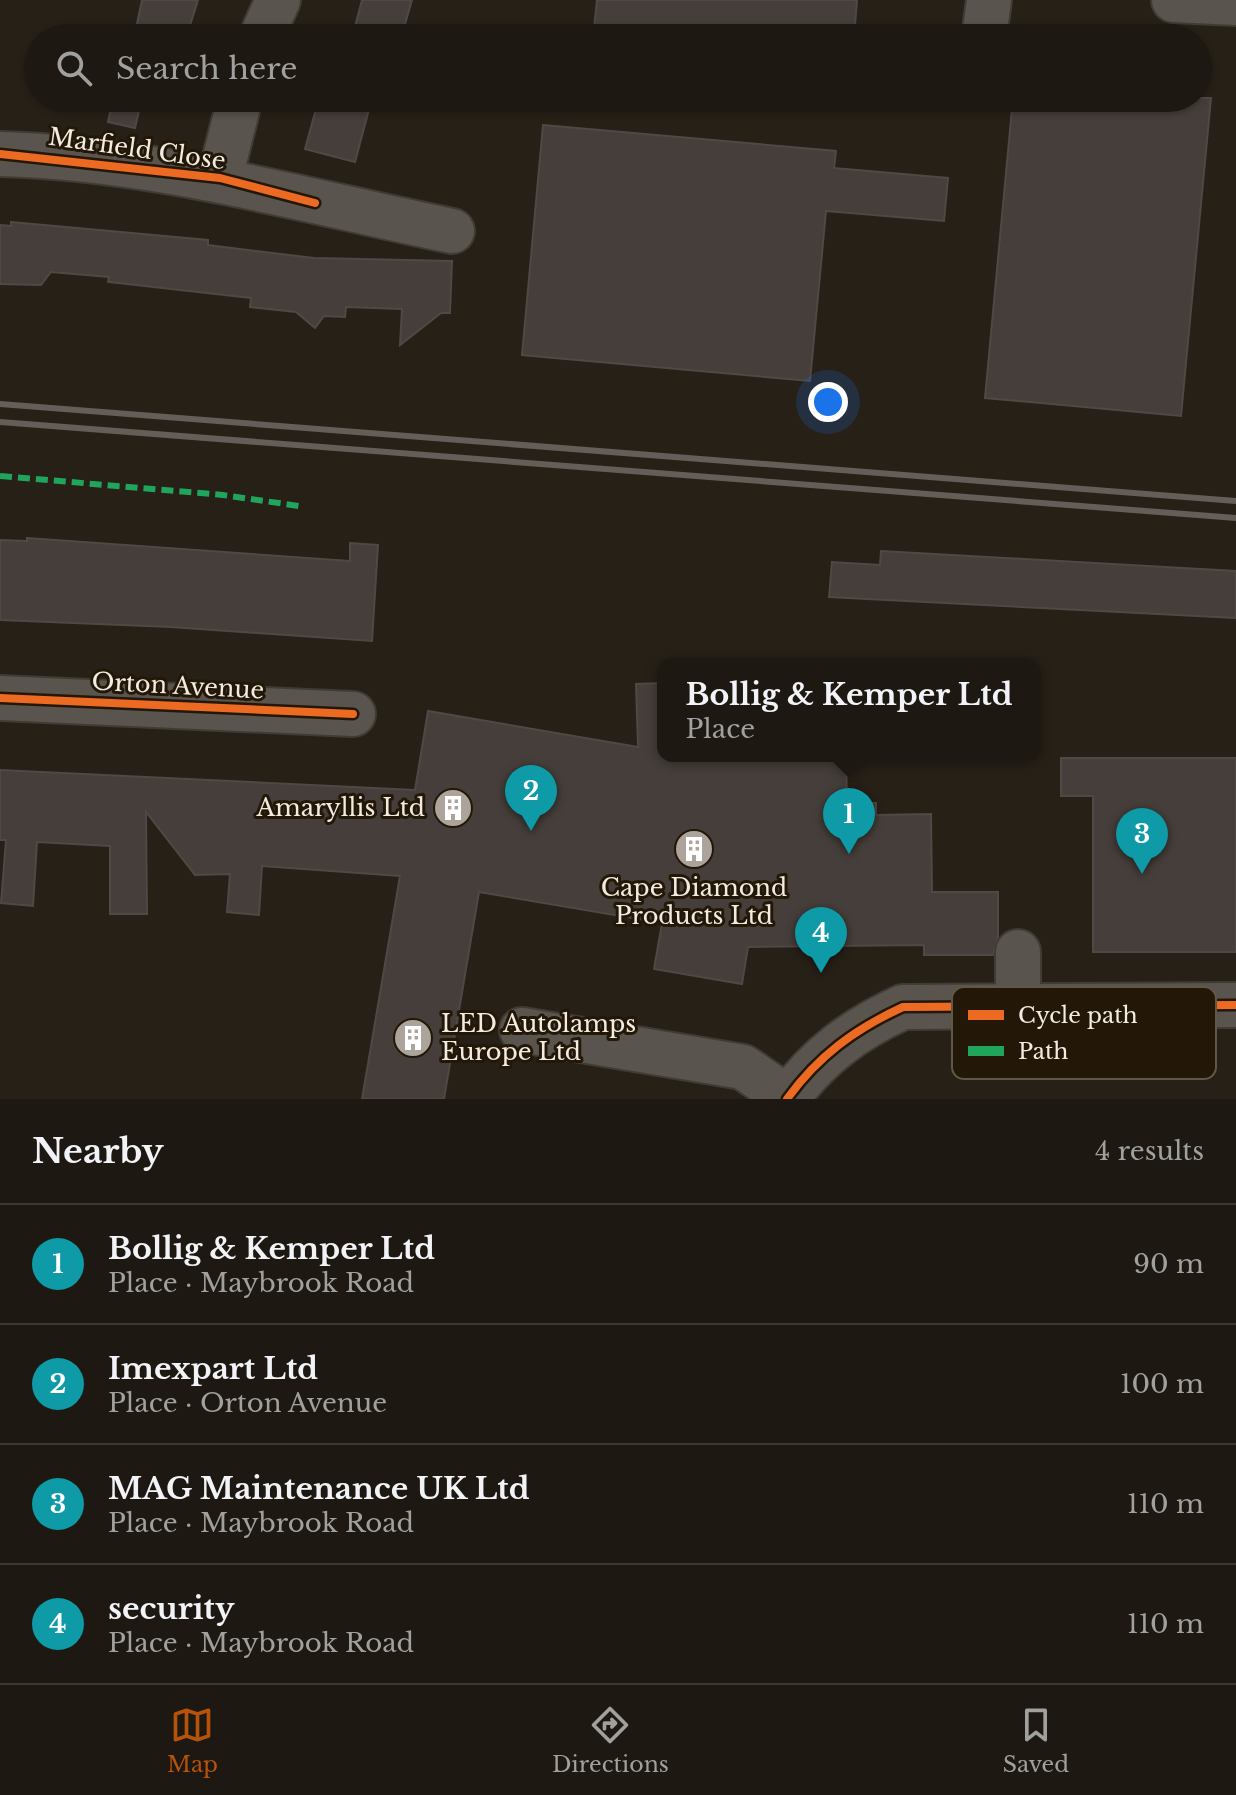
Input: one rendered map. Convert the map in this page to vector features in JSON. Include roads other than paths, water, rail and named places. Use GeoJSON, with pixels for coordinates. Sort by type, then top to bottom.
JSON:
{"type":"FeatureCollection","features":[{"type":"Feature","properties":{"kind":"street"},"geometry":{"type":"LineString","coordinates":[[267,24],[278,0]]}},
{"type":"Feature","properties":{"kind":"street"},"geometry":{"type":"LineString","coordinates":[[986,24],[989,0]]}},
{"type":"Feature","properties":{"kind":"street"},"geometry":{"type":"LineString","coordinates":[[1174,0],[1236,3]]}},
{"type":"Feature","properties":{"kind":"street","name":"Marfield Close"},"geometry":{"type":"LineString","coordinates":[[220,178],[236,112]]}},
{"type":"Feature","properties":{"kind":"street","name":"Marfield Close"},"geometry":{"type":"LineString","coordinates":[[0,154],[220,178],[315,203],[452,231]]}},
{"type":"Feature","properties":{"kind":"street","name":"Orton Avenue"},"geometry":{"type":"LineString","coordinates":[[0,698],[353,714]]}},
{"type":"Feature","properties":{"kind":"street"},"geometry":{"type":"LineString","coordinates":[[1018,952],[1018,987]]}},
{"type":"Feature","properties":{"kind":"street"},"geometry":{"type":"LineString","coordinates":[[1216,1005],[1236,1005]]}},
{"type":"Feature","properties":{"kind":"street"},"geometry":{"type":"LineString","coordinates":[[522,1030],[743,1067],[788,1098],[828,1051],[860,1027],[903,1007],[952,1007]]}},
{"type":"Feature","properties":{"kind":"railway"},"geometry":{"type":"LineString","coordinates":[[0,404],[1236,501]]}},
{"type":"Feature","properties":{"kind":"railway"},"geometry":{"type":"LineString","coordinates":[[0,422],[1236,518]]}},
{"type":"Feature","properties":{"kind":"place","name":"Amaryllis Ltd"},"geometry":{"type":"Point","coordinates":[453,808]}},
{"type":"Feature","properties":{"kind":"place","name":"Imexpart Ltd"},"geometry":{"type":"Point","coordinates":[531,831]}},
{"type":"Feature","properties":{"kind":"place","name":"Cape Diamond Products Ltd"},"geometry":{"type":"Point","coordinates":[694,849]}},
{"type":"Feature","properties":{"kind":"place","name":"Bollig & Kemper Ltd"},"geometry":{"type":"Point","coordinates":[849,854]}},
{"type":"Feature","properties":{"kind":"place","name":"MAG Maintenance UK Ltd"},"geometry":{"type":"Point","coordinates":[1142,874]}},
{"type":"Feature","properties":{"kind":"place","name":"security"},"geometry":{"type":"Point","coordinates":[821,973]}},
{"type":"Feature","properties":{"kind":"place","name":"LED Autolamps Europe Ltd"},"geometry":{"type":"Point","coordinates":[413,1038]}}]}
